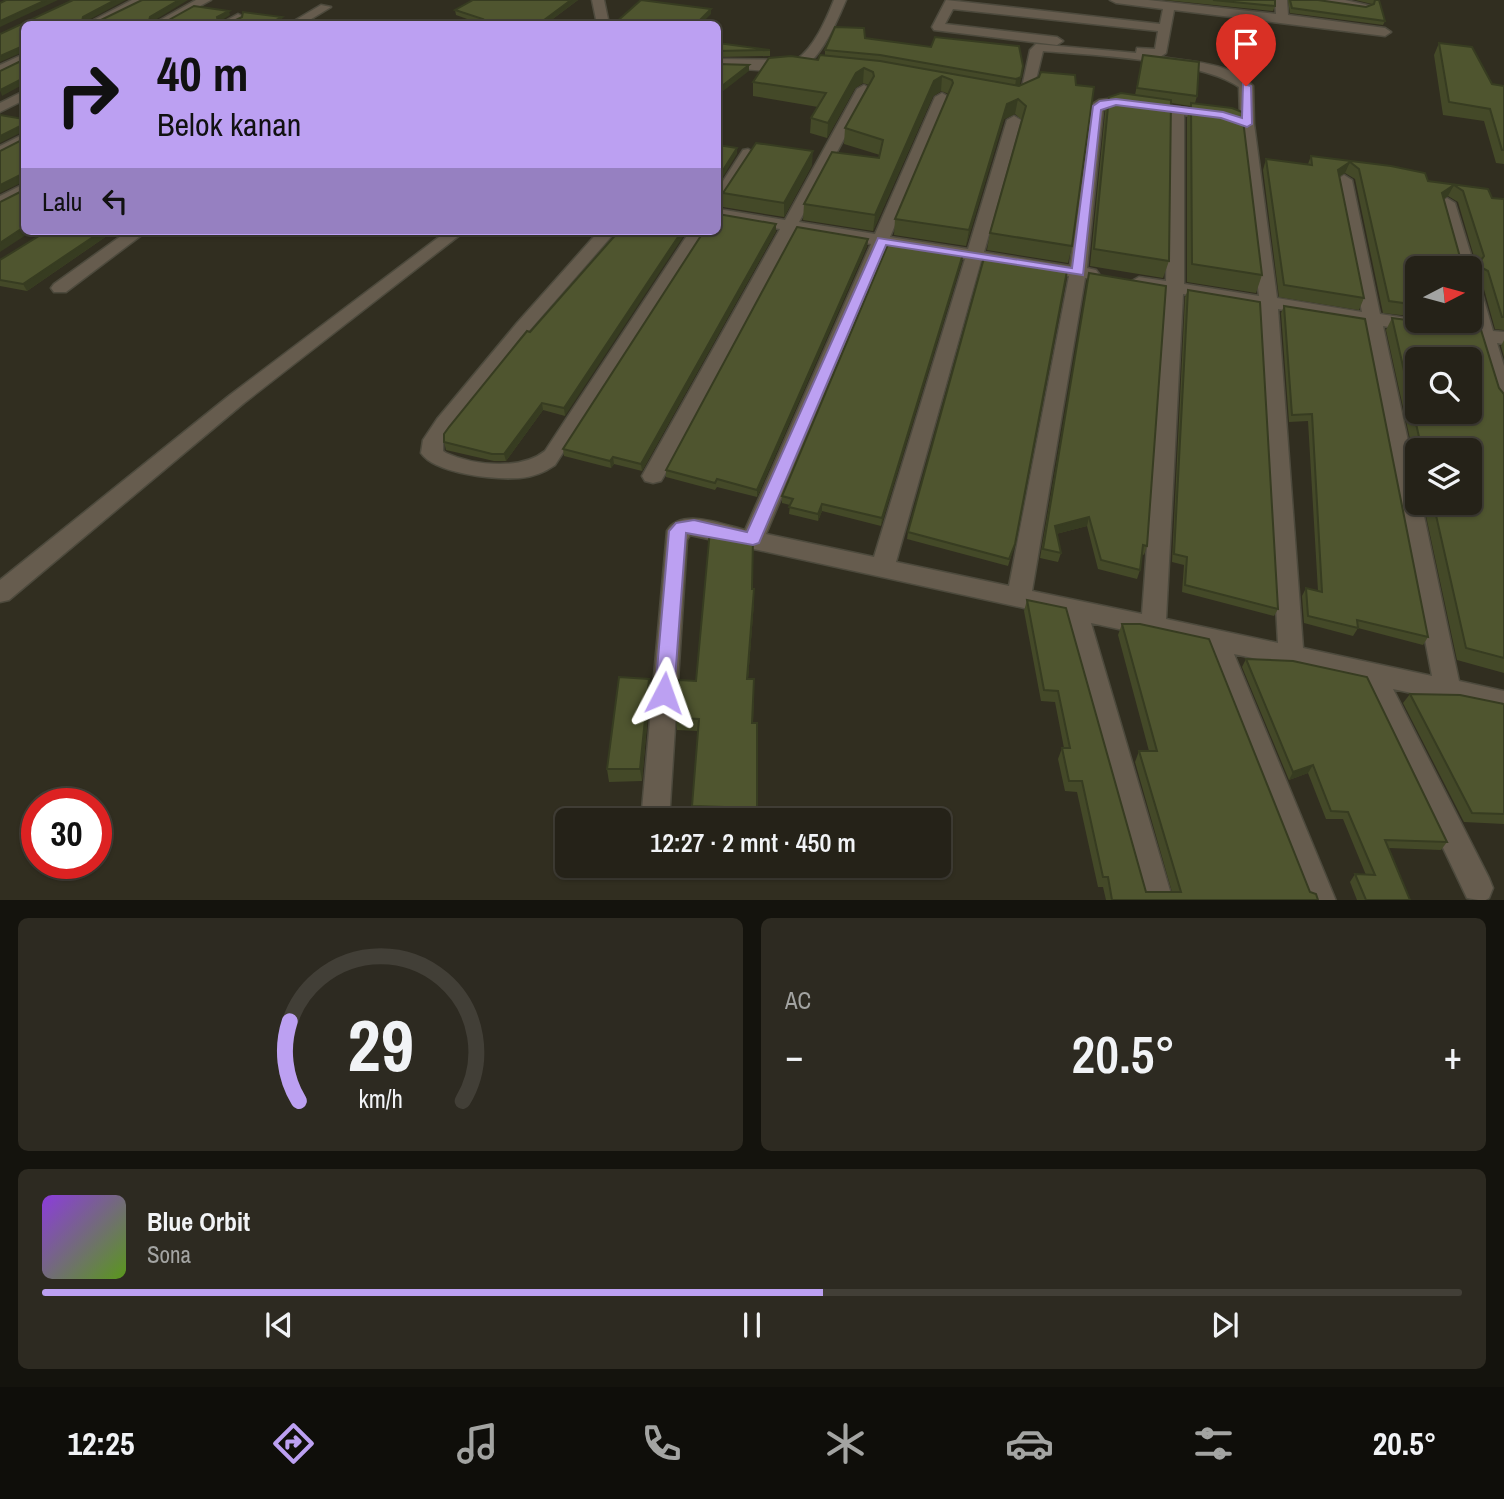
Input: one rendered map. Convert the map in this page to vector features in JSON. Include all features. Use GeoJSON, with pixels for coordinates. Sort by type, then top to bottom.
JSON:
{"type":"FeatureCollection","features":[{"type":"Feature","properties":{"kind":"street"},"geometry":{"type":"LineString","coordinates":[[98,21],[141,0]]}},
{"type":"Feature","properties":{"kind":"street"},"geometry":{"type":"LineString","coordinates":[[165,21],[205,0]]}},
{"type":"Feature","properties":{"kind":"street"},"geometry":{"type":"LineString","coordinates":[[598,0],[602,21]]}},
{"type":"Feature","properties":{"kind":"street"},"geometry":{"type":"LineString","coordinates":[[721,63],[783,66],[799,64],[808,58],[833,18],[840,0]]}},
{"type":"Feature","properties":{"kind":"street"},"geometry":{"type":"LineString","coordinates":[[1116,0],[1385,32]]}},
{"type":"Feature","properties":{"kind":"street"},"geometry":{"type":"LineString","coordinates":[[1281,0],[1282,18]]}},
{"type":"Feature","properties":{"kind":"street"},"geometry":{"type":"LineString","coordinates":[[1318,0],[1365,6]]}},
{"type":"Feature","properties":{"kind":"street"},"geometry":{"type":"LineString","coordinates":[[1165,28],[951,2],[938,27],[1160,53],[1165,28],[1169,6]]}},
{"type":"Feature","properties":{"kind":"street"},"geometry":{"type":"LineString","coordinates":[[300,21],[325,6]]}},
{"type":"Feature","properties":{"kind":"street"},"geometry":{"type":"LineString","coordinates":[[232,21],[238,18]]}},
{"type":"Feature","properties":{"kind":"street"},"geometry":{"type":"LineString","coordinates":[[996,91],[1017,94],[1028,89],[1036,50],[1040,47],[1113,53],[1213,69],[1232,76],[1246,86],[1247,124],[1269,303],[1291,655]]}},
{"type":"Feature","properties":{"kind":"street"},"geometry":{"type":"LineString","coordinates":[[808,58],[812,63],[824,63]]}},
{"type":"Feature","properties":{"kind":"street"},"geometry":{"type":"LineString","coordinates":[[0,70],[21,60]]}},
{"type":"Feature","properties":{"kind":"street"},"geometry":{"type":"LineString","coordinates":[[653,476],[864,89]]}},
{"type":"Feature","properties":{"kind":"street"},"geometry":{"type":"LineString","coordinates":[[1,107],[21,97]]}},
{"type":"Feature","properties":{"kind":"street"},"geometry":{"type":"LineString","coordinates":[[753,539],[942,97]]}},
{"type":"Feature","properties":{"kind":"street"},"geometry":{"type":"LineString","coordinates":[[1019,597],[1078,272],[1096,108],[1104,103],[1116,102],[1231,117],[1247,124]]}},
{"type":"Feature","properties":{"kind":"street"},"geometry":{"type":"LineString","coordinates":[[1,107],[21,110]]}},
{"type":"Feature","properties":{"kind":"street"},"geometry":{"type":"LineString","coordinates":[[1153,626],[1175,288],[1177,109]]}},
{"type":"Feature","properties":{"kind":"street"},"geometry":{"type":"LineString","coordinates":[[883,567],[1014,120]]}},
{"type":"Feature","properties":{"kind":"street"},"geometry":{"type":"LineString","coordinates":[[0,152],[21,140]]}},
{"type":"Feature","properties":{"kind":"street"},"geometry":{"type":"LineString","coordinates":[[721,196],[748,153]]}},
{"type":"Feature","properties":{"kind":"street"},"geometry":{"type":"LineString","coordinates":[[1344,180],[1448,690]]}},
{"type":"Feature","properties":{"kind":"street"},"geometry":{"type":"LineString","coordinates":[[0,203],[21,190]]}},
{"type":"Feature","properties":{"kind":"street"},"geometry":{"type":"LineString","coordinates":[[1447,203],[1462,256]]}},
{"type":"Feature","properties":{"kind":"street"},"geometry":{"type":"LineString","coordinates":[[721,215],[1102,276]]}},
{"type":"Feature","properties":{"kind":"street"},"geometry":{"type":"LineString","coordinates":[[60,288],[133,235]]}},
{"type":"Feature","properties":{"kind":"street"},"geometry":{"type":"LineString","coordinates":[[0,593],[237,398],[452,235]]}},
{"type":"Feature","properties":{"kind":"street"},"geometry":{"type":"LineString","coordinates":[[604,235],[523,327],[444,424],[433,440],[432,453],[435,457],[446,462],[517,471],[527,471],[544,463],[552,456],[695,235]]}},
{"type":"Feature","properties":{"kind":"street"},"geometry":{"type":"LineString","coordinates":[[1126,280],[1494,337]]}},
{"type":"Feature","properties":{"kind":"street"},"geometry":{"type":"LineString","coordinates":[[1482,310],[1494,337],[1504,398]]}},
{"type":"Feature","properties":{"kind":"street"},"geometry":{"type":"LineString","coordinates":[[656,808],[678,531],[682,527],[694,526],[1504,702]]}},
{"type":"Feature","properties":{"kind":"street"},"geometry":{"type":"LineString","coordinates":[[1076,609],[1158,900]]}},
{"type":"Feature","properties":{"kind":"street"},"geometry":{"type":"LineString","coordinates":[[1215,639],[1321,900]]}},
{"type":"Feature","properties":{"kind":"street"},"geometry":{"type":"LineString","coordinates":[[1372,673],[1478,888]]}},
{"type":"Feature","properties":{"kind":"building"},"geometry":{"type":"Polygon","coordinates":[[[6,0],[46,0],[0,21],[0,3],[6,0]]]}},
{"type":"Feature","properties":{"kind":"building"},"geometry":{"type":"Polygon","coordinates":[[[73,0],[115,0],[83,17],[82,21],[28,21],[73,0]]]}},
{"type":"Feature","properties":{"kind":"building"},"geometry":{"type":"Polygon","coordinates":[[[142,0],[179,0],[150,17],[149,21],[99,21],[142,0]]]}},
{"type":"Feature","properties":{"kind":"building"},"geometry":{"type":"Polygon","coordinates":[[[473,0],[571,0],[544,20],[551,21],[482,21],[483,19],[455,10],[473,0]]]}},
{"type":"Feature","properties":{"kind":"building"},"geometry":{"type":"Polygon","coordinates":[[[641,0],[711,9],[699,21],[617,21],[641,0]]]}},
{"type":"Feature","properties":{"kind":"building"},"geometry":{"type":"Polygon","coordinates":[[[1213,0],[1275,0],[1275,6],[1213,0]]]}},
{"type":"Feature","properties":{"kind":"building"},"geometry":{"type":"Polygon","coordinates":[[[1290,0],[1318,0],[1366,7],[1379,0],[1385,21],[1292,8],[1290,0]]]}},
{"type":"Feature","properties":{"kind":"building"},"geometry":{"type":"Polygon","coordinates":[[[194,6],[229,11],[217,17],[218,21],[167,21],[194,6]]]}},
{"type":"Feature","properties":{"kind":"building"},"geometry":{"type":"Polygon","coordinates":[[[243,12],[282,17],[275,21],[234,21],[242,17],[243,12]]]}},
{"type":"Feature","properties":{"kind":"building"},"geometry":{"type":"Polygon","coordinates":[[[21,24],[21,47],[0,56],[0,34],[21,24]]]}},
{"type":"Feature","properties":{"kind":"building"},"geometry":{"type":"Polygon","coordinates":[[[835,27],[864,28],[865,38],[931,47],[935,37],[1019,46],[1023,66],[1021,77],[1016,79],[880,55],[825,50],[835,27]]]}},
{"type":"Feature","properties":{"kind":"building"},"geometry":{"type":"Polygon","coordinates":[[[721,43],[770,50],[721,51],[721,43]]]}},
{"type":"Feature","properties":{"kind":"building"},"geometry":{"type":"Polygon","coordinates":[[[1439,43],[1472,47],[1492,84],[1504,86],[1504,150],[1490,109],[1449,102],[1439,43]]]}},
{"type":"Feature","properties":{"kind":"building"},"geometry":{"type":"Polygon","coordinates":[[[820,55],[880,61],[1019,86],[1039,77],[1041,72],[1075,75],[1076,85],[1094,87],[1072,246],[990,233],[1026,106],[1018,99],[1007,104],[969,230],[895,219],[953,83],[942,76],[934,81],[875,215],[804,204],[832,152],[879,158],[883,140],[845,128],[874,76],[873,72],[864,68],[856,73],[828,123],[811,118],[826,93],[753,82],[769,58],[791,56],[818,60],[820,55]]]}},
{"type":"Feature","properties":{"kind":"building"},"geometry":{"type":"Polygon","coordinates":[[[1143,55],[1199,62],[1197,96],[1137,88],[1143,55]]]}},
{"type":"Feature","properties":{"kind":"building"},"geometry":{"type":"Polygon","coordinates":[[[21,61],[21,80],[0,90],[0,71],[21,61]]]}},
{"type":"Feature","properties":{"kind":"building"},"geometry":{"type":"Polygon","coordinates":[[[721,64],[749,65],[721,87],[721,64]]]}},
{"type":"Feature","properties":{"kind":"building"},"geometry":{"type":"Polygon","coordinates":[[[1121,93],[1171,100],[1169,261],[1094,249],[1109,97],[1121,93]]]}},
{"type":"Feature","properties":{"kind":"building"},"geometry":{"type":"Polygon","coordinates":[[[1191,103],[1232,108],[1242,112],[1262,275],[1192,264],[1191,103]]]}},
{"type":"Feature","properties":{"kind":"building"},"geometry":{"type":"Polygon","coordinates":[[[0,115],[21,118],[21,126],[0,136],[0,115]]]}},
{"type":"Feature","properties":{"kind":"building"},"geometry":{"type":"Polygon","coordinates":[[[21,140],[21,175],[0,185],[0,151],[21,140]]]}},
{"type":"Feature","properties":{"kind":"building"},"geometry":{"type":"Polygon","coordinates":[[[756,143],[813,151],[784,203],[723,193],[756,143]]]}},
{"type":"Feature","properties":{"kind":"building"},"geometry":{"type":"Polygon","coordinates":[[[721,145],[737,148],[721,173],[721,145]]]}},
{"type":"Feature","properties":{"kind":"building"},"geometry":{"type":"Polygon","coordinates":[[[1311,156],[1391,166],[1425,173],[1428,181],[1488,189],[1492,198],[1504,199],[1504,317],[1488,271],[1482,268],[1484,256],[1463,191],[1454,185],[1442,193],[1460,256],[1405,256],[1405,303],[1389,301],[1359,169],[1350,162],[1338,170],[1364,298],[1284,285],[1266,159],[1312,165],[1311,156]]]}},
{"type":"Feature","properties":{"kind":"building"},"geometry":{"type":"Polygon","coordinates":[[[21,192],[21,229],[0,243],[0,202],[21,192]]]}},
{"type":"Feature","properties":{"kind":"building"},"geometry":{"type":"Polygon","coordinates":[[[721,215],[776,224],[641,464],[613,457],[610,461],[563,449],[701,235],[721,235],[721,215]]]}},
{"type":"Feature","properties":{"kind":"building"},"geometry":{"type":"Polygon","coordinates":[[[797,227],[868,239],[757,490],[717,479],[715,483],[666,470],[797,227]]]}},
{"type":"Feature","properties":{"kind":"building"},"geometry":{"type":"Polygon","coordinates":[[[41,235],[96,235],[23,284],[0,280],[0,260],[41,235]]]}},
{"type":"Feature","properties":{"kind":"building"},"geometry":{"type":"Polygon","coordinates":[[[615,235],[679,235],[564,408],[542,403],[504,454],[492,454],[444,442],[444,434],[449,427],[527,331],[530,332],[615,235]]]}},
{"type":"Feature","properties":{"kind":"building"},"geometry":{"type":"Polygon","coordinates":[[[889,242],[963,254],[882,518],[822,504],[818,514],[789,507],[793,499],[782,496],[889,242]]]}},
{"type":"Feature","properties":{"kind":"building"},"geometry":{"type":"Polygon","coordinates":[[[984,258],[1067,271],[1015,544],[1009,559],[908,532],[984,258]]]}},
{"type":"Feature","properties":{"kind":"building"},"geometry":{"type":"Polygon","coordinates":[[[1089,273],[1166,286],[1147,546],[1143,545],[1140,570],[1101,560],[1089,517],[1055,526],[1061,553],[1043,549],[1089,273]]]}},
{"type":"Feature","properties":{"kind":"building"},"geometry":{"type":"Polygon","coordinates":[[[1188,290],[1260,302],[1278,609],[1185,585],[1187,557],[1174,554],[1188,290]]]}},
{"type":"Feature","properties":{"kind":"building"},"geometry":{"type":"Polygon","coordinates":[[[1284,306],[1365,319],[1428,637],[1357,620],[1358,628],[1308,616],[1306,588],[1322,592],[1312,414],[1292,415],[1284,306]]]}},
{"type":"Feature","properties":{"kind":"building"},"geometry":{"type":"Polygon","coordinates":[[[1392,318],[1405,320],[1405,333],[1482,333],[1499,388],[1504,394],[1504,658],[1466,648],[1436,515],[1482,515],[1482,438],[1419,438],[1416,424],[1482,424],[1482,347],[1405,347],[1405,375],[1392,318]]]}},
{"type":"Feature","properties":{"kind":"building"},"geometry":{"type":"Polygon","coordinates":[[[710,530],[753,539],[754,589],[747,679],[754,679],[752,723],[757,723],[757,808],[692,806],[699,719],[676,718],[679,680],[696,681],[710,530]]]}},
{"type":"Feature","properties":{"kind":"building"},"geometry":{"type":"Polygon","coordinates":[[[1027,600],[1066,608],[1146,892],[1181,892],[1139,751],[1157,751],[1122,624],[1140,624],[1209,639],[1310,892],[1316,894],[1318,900],[1112,900],[1108,877],[1103,877],[1082,781],[1069,781],[1062,748],[1070,748],[1058,691],[1044,690],[1027,600]]]}},
{"type":"Feature","properties":{"kind":"building"},"geometry":{"type":"Polygon","coordinates":[[[1246,659],[1293,661],[1367,677],[1447,842],[1385,840],[1410,900],[1366,900],[1355,874],[1375,875],[1348,812],[1331,811],[1313,765],[1293,772],[1246,659]]]}},
{"type":"Feature","properties":{"kind":"building"},"geometry":{"type":"Polygon","coordinates":[[[619,677],[649,679],[640,769],[607,769],[619,677]]]}},
{"type":"Feature","properties":{"kind":"building"},"geometry":{"type":"Polygon","coordinates":[[[1410,694],[1460,695],[1504,704],[1504,814],[1472,813],[1410,694]]]}},
{"type":"Feature","properties":{"kind":"route"},"geometry":{"type":"LineString","coordinates":[[664,693],[678,531],[682,527],[694,526],[753,539],[882,241],[1078,272],[1096,108],[1104,103],[1116,102],[1223,115],[1247,124],[1246,86]]}}]}
